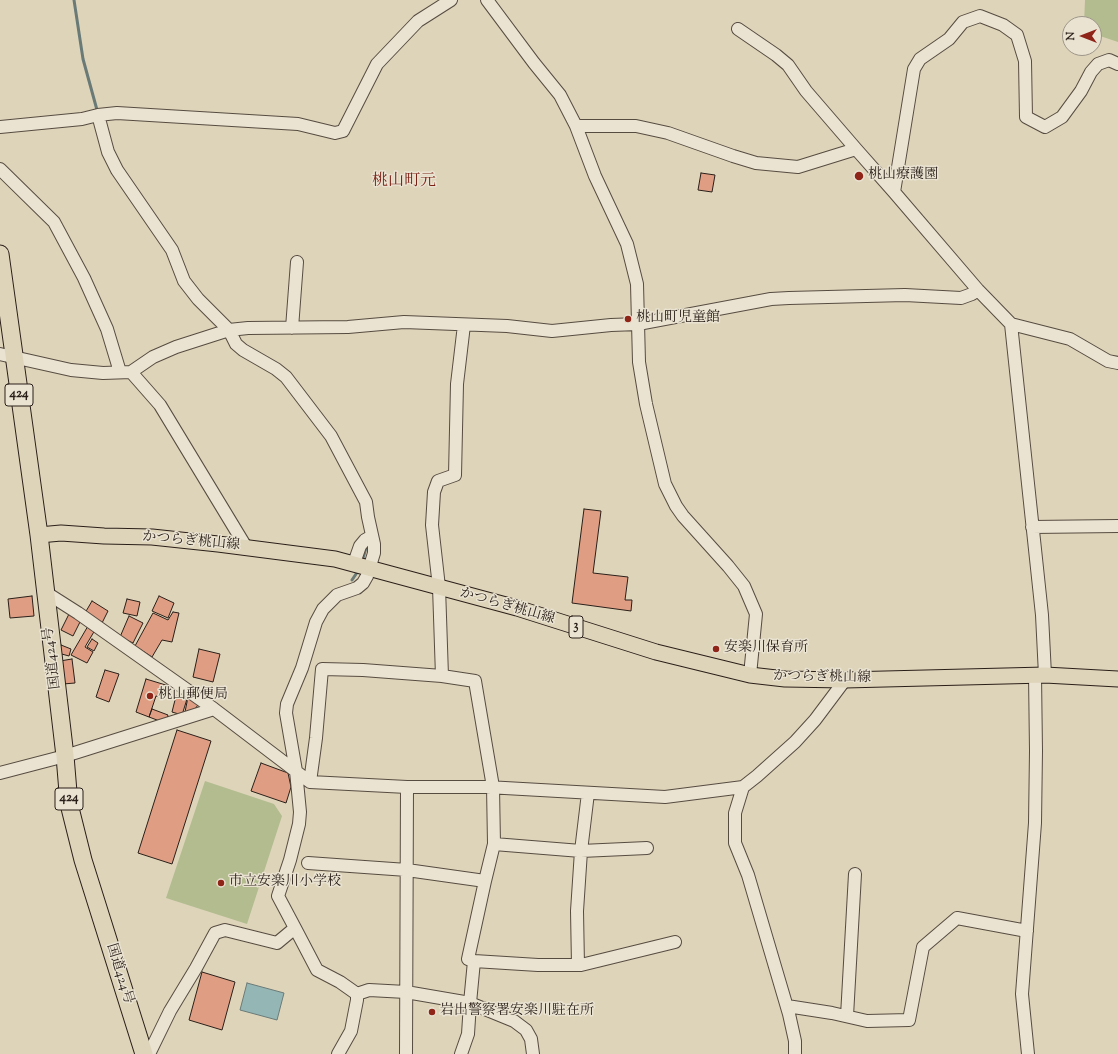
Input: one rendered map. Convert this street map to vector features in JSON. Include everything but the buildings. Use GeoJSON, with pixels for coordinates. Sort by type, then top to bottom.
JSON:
{"type":"FeatureCollection","features":[{"type":"Feature","properties":{"kind":"highway","name":"国道424号"},"geometry":{"type":"LineString","coordinates":[[0,254],[7,355],[39,535],[65,756],[69,804],[83,860],[144,1054]]}},
{"type":"Feature","properties":{"kind":"main road","name":"かつらぎ桃山線"},"geometry":{"type":"LineString","coordinates":[[39,535],[61,533],[152,537],[246,547],[335,559],[517,608],[656,652],[750,675],[784,679],[845,680],[1040,675],[1118,679]]}},
{"type":"Feature","properties":{"kind":"street"},"geometry":{"type":"LineString","coordinates":[[0,127],[82,119],[98,115],[117,113],[298,124],[335,133],[343,131],[377,64],[418,20],[451,0]]}},
{"type":"Feature","properties":{"kind":"street"},"geometry":{"type":"LineString","coordinates":[[487,0],[560,94],[576,126],[595,176],[626,244],[637,284],[639,362],[646,404],[665,484],[683,516],[744,586],[756,614],[750,675]]}},
{"type":"Feature","properties":{"kind":"street"},"geometry":{"type":"LineString","coordinates":[[894,192],[914,69],[920,59],[949,39],[963,22],[980,16],[1003,25],[1017,35],[1025,61],[1026,117],[1045,127],[1062,116],[1081,91],[1091,72],[1098,64],[1109,60],[1118,64]]}},
{"type":"Feature","properties":{"kind":"street"},"geometry":{"type":"LineString","coordinates":[[738,30],[776,55],[788,65],[806,91],[978,290],[1011,324],[1070,339],[1108,361],[1118,363]]}},
{"type":"Feature","properties":{"kind":"street"},"geometry":{"type":"LineString","coordinates":[[98,115],[108,152],[117,170],[172,250],[184,281],[198,299],[229,330],[236,344],[286,377],[332,436],[366,502],[374,553],[367,576],[363,583],[357,588],[337,595],[323,609],[316,622],[286,713],[296,771],[300,812],[299,824],[290,860],[278,896],[317,970],[340,982],[357,994],[358,1000],[351,1031],[338,1054]]}},
{"type":"Feature","properties":{"kind":"street"},"geometry":{"type":"LineString","coordinates":[[576,126],[636,126],[668,133],[750,161],[798,167],[856,149]]}},
{"type":"Feature","properties":{"kind":"street"},"geometry":{"type":"LineString","coordinates":[[0,169],[54,222],[84,278],[126,372],[160,405],[246,547]]}},
{"type":"Feature","properties":{"kind":"street"},"geometry":{"type":"LineString","coordinates":[[292,328],[297,262]]}},
{"type":"Feature","properties":{"kind":"street"},"geometry":{"type":"LineString","coordinates":[[7,355],[72,370],[103,373],[126,372],[153,357],[176,347],[229,330],[248,328],[348,327],[404,322],[507,326],[552,331],[638,324],[783,298],[905,296],[961,298],[978,290]]}},
{"type":"Feature","properties":{"kind":"street"},"geometry":{"type":"LineString","coordinates":[[1011,324],[1042,615],[1036,751],[1035,823],[1022,994],[1028,1054]]}},
{"type":"Feature","properties":{"kind":"street"},"geometry":{"type":"LineString","coordinates":[[442,676],[439,587],[432,525],[434,492],[438,481],[455,475],[457,384],[464,325]]}},
{"type":"Feature","properties":{"kind":"street"},"geometry":{"type":"LineString","coordinates":[[1032,527],[1118,526]]}},
{"type":"Feature","properties":{"kind":"street"},"geometry":{"type":"LineString","coordinates":[[354,563],[360,546],[365,540],[372,536]]}},
{"type":"Feature","properties":{"kind":"street"},"geometry":{"type":"LineString","coordinates":[[45,592],[78,613],[214,709],[310,782],[407,787],[493,787],[664,797],[743,787],[758,776],[795,742],[815,720],[845,680]]}},
{"type":"Feature","properties":{"kind":"street"},"geometry":{"type":"LineString","coordinates":[[310,782],[316,738],[322,669],[363,670],[442,676],[475,681],[493,787],[494,844],[468,959],[474,961],[538,965],[578,965],[676,942]]}},
{"type":"Feature","properties":{"kind":"street"},"geometry":{"type":"LineString","coordinates":[[0,773],[65,756],[214,709]]}},
{"type":"Feature","properties":{"kind":"street"},"geometry":{"type":"LineString","coordinates":[[406,1054],[407,787]]}},
{"type":"Feature","properties":{"kind":"street"},"geometry":{"type":"LineString","coordinates":[[743,787],[734,813],[735,843],[748,875],[787,1006],[795,1041],[796,1054]]}},
{"type":"Feature","properties":{"kind":"street"},"geometry":{"type":"LineString","coordinates":[[578,965],[577,912],[580,851],[588,793]]}},
{"type":"Feature","properties":{"kind":"street"},"geometry":{"type":"LineString","coordinates":[[494,844],[580,851],[647,848]]}},
{"type":"Feature","properties":{"kind":"street"},"geometry":{"type":"LineString","coordinates":[[308,864],[407,870],[485,881]]}},
{"type":"Feature","properties":{"kind":"street"},"geometry":{"type":"LineString","coordinates":[[848,1016],[855,874]]}},
{"type":"Feature","properties":{"kind":"street"},"geometry":{"type":"LineString","coordinates":[[787,1006],[848,1016],[867,1021],[909,1020],[923,947],[957,918],[1027,931]]}},
{"type":"Feature","properties":{"kind":"street"},"geometry":{"type":"LineString","coordinates":[[149,1054],[170,1011],[215,933],[225,930],[277,943],[295,928]]}},
{"type":"Feature","properties":{"kind":"street"},"geometry":{"type":"LineString","coordinates":[[461,1054],[468,1034],[474,961]]}},
{"type":"Feature","properties":{"kind":"street"},"geometry":{"type":"LineString","coordinates":[[357,994],[369,990],[406,992],[470,1003],[514,1021],[526,1030],[531,1039],[533,1054]]}},
{"type":"Feature","properties":{"kind":"green space"},"geometry":{"type":"Polygon","coordinates":[[[1085,0],[1118,0],[1118,42],[1102,37],[1102,16],[1084,16],[1085,0]]]}},
{"type":"Feature","properties":{"kind":"green space"},"geometry":{"type":"Polygon","coordinates":[[[205,781],[274,804],[282,816],[247,924],[166,898],[205,781]]]}},
{"type":"Feature","properties":{"kind":"water"},"geometry":{"type":"Polygon","coordinates":[[[247,983],[284,993],[277,1020],[240,1010],[247,983]]]}},
{"type":"Feature","properties":{"kind":"waterway"},"geometry":{"type":"LineString","coordinates":[[74,0],[83,59],[97,110]]}},
{"type":"Feature","properties":{"kind":"waterway"},"geometry":{"type":"LineString","coordinates":[[363,558],[366,548]]}},
{"type":"Feature","properties":{"kind":"waterway"},"geometry":{"type":"LineString","coordinates":[[352,580],[358,571]]}},
{"type":"Feature","properties":{"kind":"place","name":"桃山療護園"},"geometry":{"type":"Point","coordinates":[859,176]}},
{"type":"Feature","properties":{"kind":"place","name":"桃山町児童館"},"geometry":{"type":"Point","coordinates":[628,319]}},
{"type":"Feature","properties":{"kind":"place","name":"安楽川保育所"},"geometry":{"type":"Point","coordinates":[716,649]}},
{"type":"Feature","properties":{"kind":"place","name":"桃山郵便局"},"geometry":{"type":"Point","coordinates":[150,696]}},
{"type":"Feature","properties":{"kind":"place","name":"市立安楽川小学校"},"geometry":{"type":"Point","coordinates":[221,883]}},
{"type":"Feature","properties":{"kind":"place","name":"岩出警察署安楽川駐在所"},"geometry":{"type":"Point","coordinates":[432,1012]}},
{"type":"Feature","properties":{"kind":"district","name":"桃山町元"},"geometry":{"type":"Point","coordinates":[404,182]}}]}
